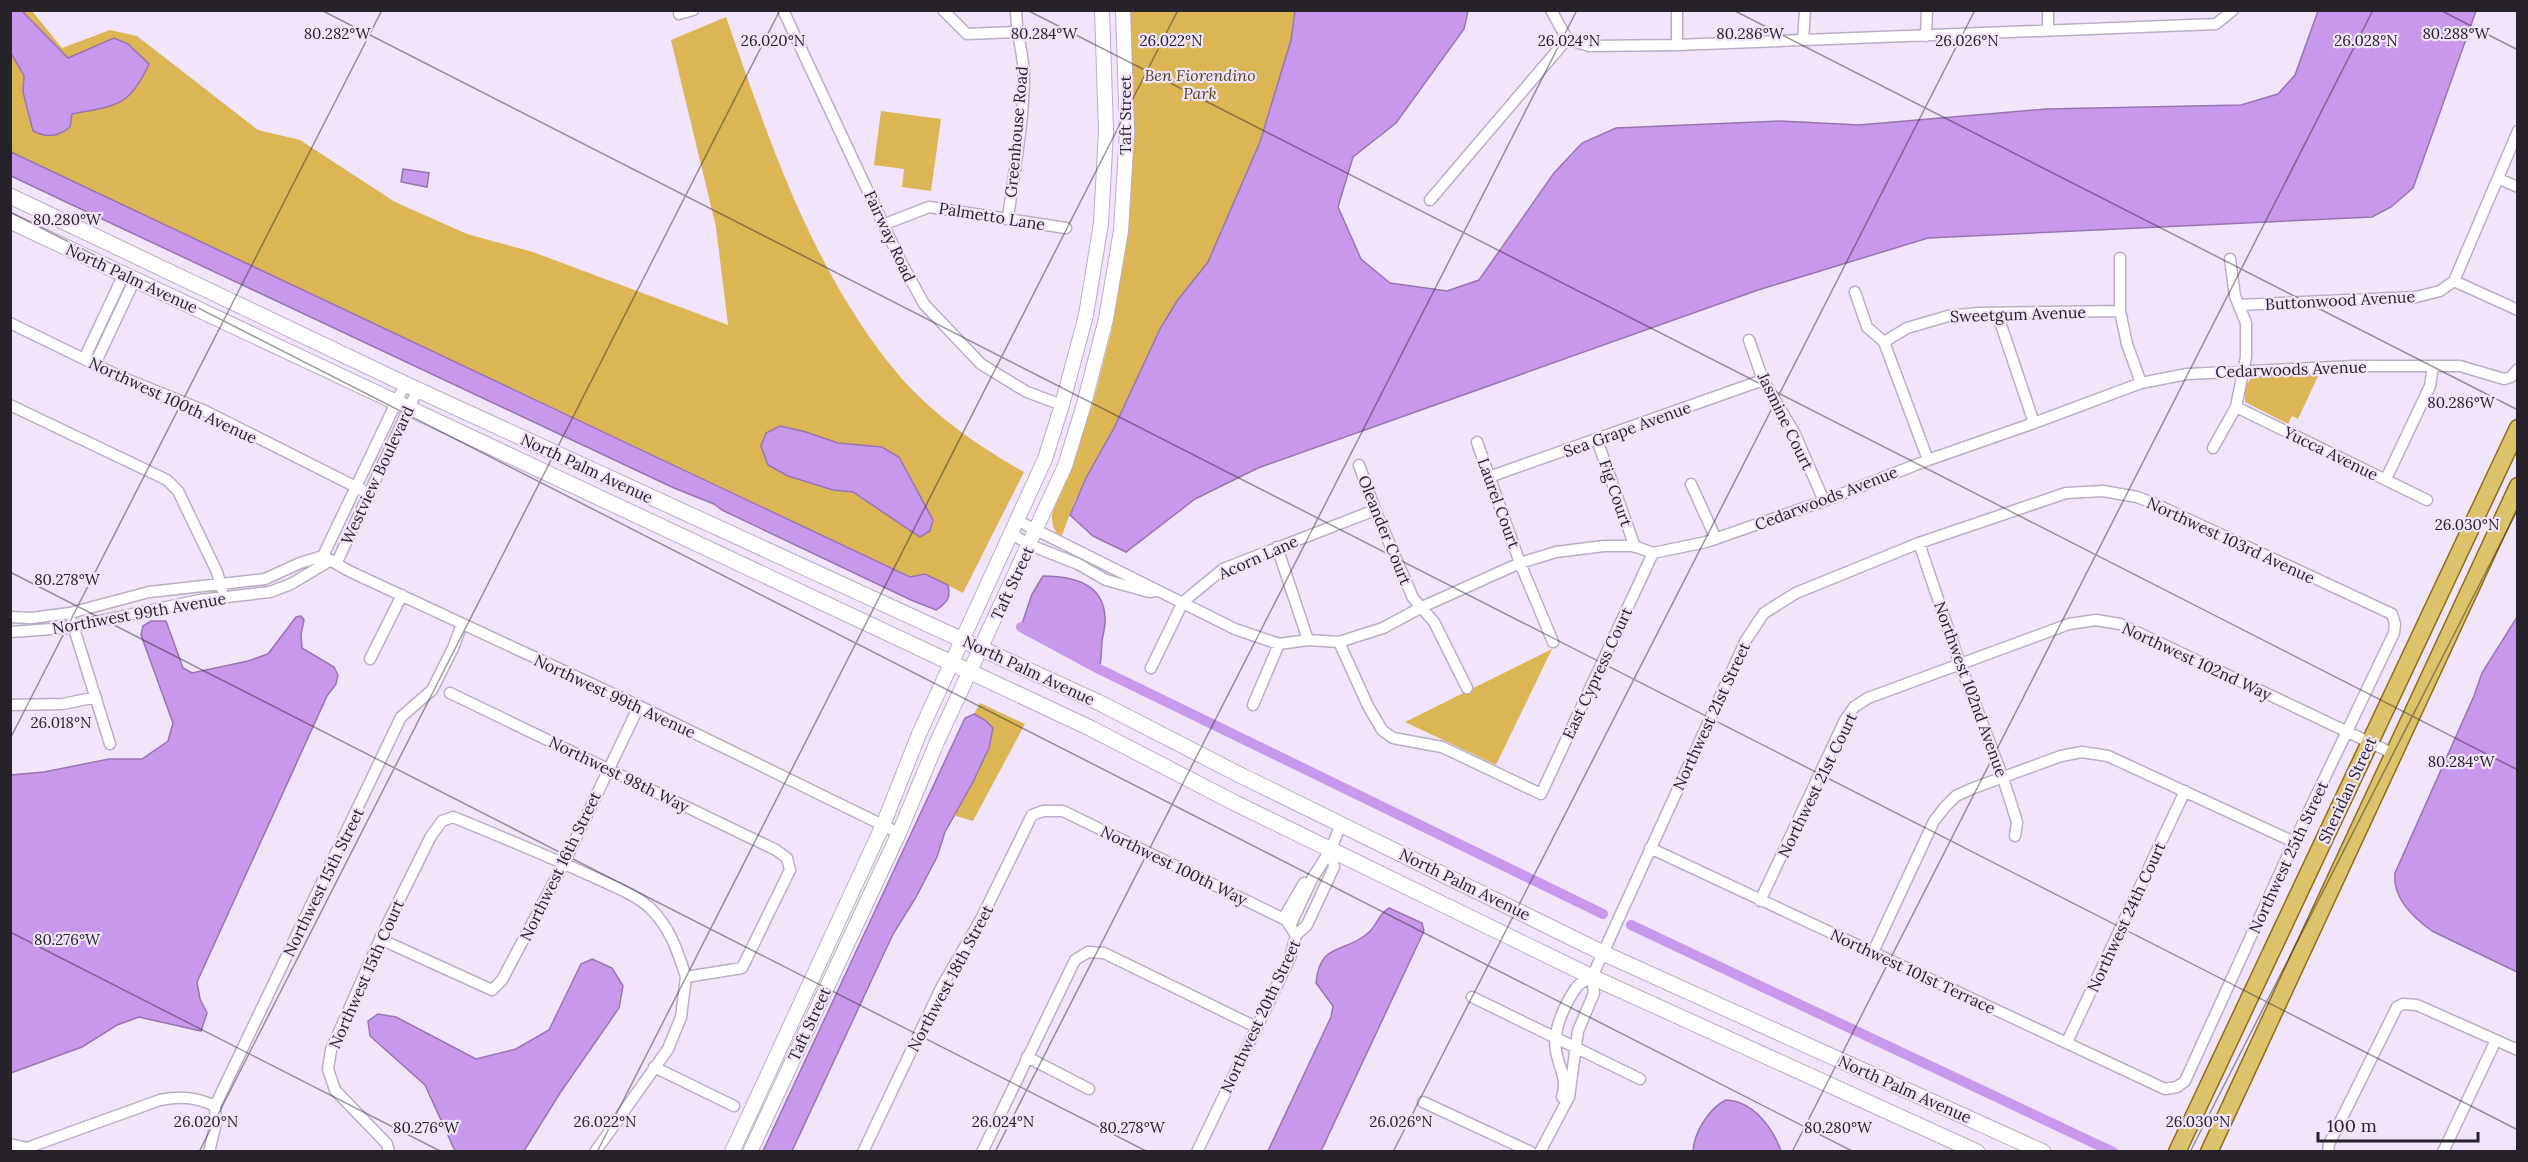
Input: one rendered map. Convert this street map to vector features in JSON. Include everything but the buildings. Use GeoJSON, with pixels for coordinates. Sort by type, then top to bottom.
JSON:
{"type":"FeatureCollection","features":[{"type":"Feature","properties":{"kind":"main road","name":"North Palm Avenue"},"geometry":{"type":"LineString","coordinates":[[10,196],[411,386],[1102,704],[1238,774],[1603,953],[2043,1152]]}},
{"type":"Feature","properties":{"kind":"main road","name":"North Palm Avenue"},"geometry":{"type":"LineString","coordinates":[[10,221],[1090,728],[1592,977],[1977,1152]]}},
{"type":"Feature","properties":{"kind":"main road","name":"Sheridan Street"},"geometry":{"type":"LineString","coordinates":[[2177,1152],[2517,428]]}},
{"type":"Feature","properties":{"kind":"main road","name":"Sheridan Street"},"geometry":{"type":"LineString","coordinates":[[2209,1152],[2517,486]]}},
{"type":"Feature","properties":{"kind":"street"},"geometry":{"type":"LineString","coordinates":[[679,14],[693,10]]}},
{"type":"Feature","properties":{"kind":"street","name":"Fairway Road"},"geometry":{"type":"LineString","coordinates":[[783,10],[901,262],[924,304],[981,364],[1027,392],[1062,405]]}},
{"type":"Feature","properties":{"kind":"street"},"geometry":{"type":"LineString","coordinates":[[944,10],[967,34],[1016,32]]}},
{"type":"Feature","properties":{"kind":"street","name":"Greenhouse Road"},"geometry":{"type":"LineString","coordinates":[[1008,218],[1024,76],[1022,44],[1016,32],[1016,10]]}},
{"type":"Feature","properties":{"kind":"street","name":"Taft Street"},"geometry":{"type":"LineString","coordinates":[[732,1152],[884,825],[919,734],[1045,459],[1086,315],[1101,223],[1106,131],[1102,10]]}},
{"type":"Feature","properties":{"kind":"street","name":"Taft Street"},"geometry":{"type":"LineString","coordinates":[[750,1152],[1065,466],[1106,319],[1119,242],[1127,132],[1122,10]]}},
{"type":"Feature","properties":{"kind":"street"},"geometry":{"type":"LineString","coordinates":[[1551,10],[1568,39],[1589,46],[1677,45],[2216,24],[2233,10]]}},
{"type":"Feature","properties":{"kind":"street"},"geometry":{"type":"LineString","coordinates":[[1677,10],[1677,45]]}},
{"type":"Feature","properties":{"kind":"street"},"geometry":{"type":"LineString","coordinates":[[1803,40],[1805,10]]}},
{"type":"Feature","properties":{"kind":"street"},"geometry":{"type":"LineString","coordinates":[[1926,10],[1926,36]]}},
{"type":"Feature","properties":{"kind":"street"},"geometry":{"type":"LineString","coordinates":[[2048,10],[2048,31]]}},
{"type":"Feature","properties":{"kind":"street"},"geometry":{"type":"LineString","coordinates":[[1430,200],[1568,39]]}},
{"type":"Feature","properties":{"kind":"street"},"geometry":{"type":"LineString","coordinates":[[2517,131],[2499,179],[2454,281],[2517,310]]}},
{"type":"Feature","properties":{"kind":"street"},"geometry":{"type":"LineString","coordinates":[[2499,179],[2517,187]]}},
{"type":"Feature","properties":{"kind":"street","name":"Palmetto Lane"},"geometry":{"type":"LineString","coordinates":[[885,224],[929,207],[1066,228]]}},
{"type":"Feature","properties":{"kind":"street"},"geometry":{"type":"LineString","coordinates":[[2120,258],[2120,311],[2127,344],[2141,383]]}},
{"type":"Feature","properties":{"kind":"street"},"geometry":{"type":"LineString","coordinates":[[2213,448],[2236,406],[2246,357],[2246,323],[2235,296],[2230,259]]}},
{"type":"Feature","properties":{"kind":"street"},"geometry":{"type":"LineString","coordinates":[[84,359],[130,277]]}},
{"type":"Feature","properties":{"kind":"street"},"geometry":{"type":"LineString","coordinates":[[94,364],[130,277]]}},
{"type":"Feature","properties":{"kind":"street","name":"Buttonwood Avenue"},"geometry":{"type":"LineString","coordinates":[[2239,306],[2416,297],[2440,291],[2454,281]]}},
{"type":"Feature","properties":{"kind":"street"},"geometry":{"type":"LineString","coordinates":[[1855,292],[1868,327],[1884,342],[1928,460]]}},
{"type":"Feature","properties":{"kind":"street","name":"Sweetgum Avenue"},"geometry":{"type":"LineString","coordinates":[[1884,342],[1907,328],[1931,320],[1964,314],[2120,311]]}},
{"type":"Feature","properties":{"kind":"street"},"geometry":{"type":"LineString","coordinates":[[1997,313],[2034,423]]}},
{"type":"Feature","properties":{"kind":"street","name":"Northwest 100th Avenue"},"geometry":{"type":"LineString","coordinates":[[10,323],[94,364],[205,411],[368,493]]}},
{"type":"Feature","properties":{"kind":"street","name":"Jasmine Court"},"geometry":{"type":"LineString","coordinates":[[1749,340],[1764,380],[1794,432],[1824,501]]}},
{"type":"Feature","properties":{"kind":"street","name":"Cedarwoods Avenue"},"geometry":{"type":"LineString","coordinates":[[1653,553],[1716,539],[2141,383],[2187,374],[2355,366],[2460,366],[2504,379],[2514,373]]}},
{"type":"Feature","properties":{"kind":"street"},"geometry":{"type":"LineString","coordinates":[[2386,479],[2430,386],[2433,366]]}},
{"type":"Feature","properties":{"kind":"street","name":"Sea Grape Avenue"},"geometry":{"type":"LineString","coordinates":[[1490,477],[1764,380]]}},
{"type":"Feature","properties":{"kind":"street","name":"Westview Boulevard"},"geometry":{"type":"LineString","coordinates":[[330,559],[357,488],[411,386]]}},
{"type":"Feature","properties":{"kind":"street"},"geometry":{"type":"LineString","coordinates":[[10,405],[167,480],[178,491],[221,584],[224,597]]}},
{"type":"Feature","properties":{"kind":"street","name":"Westview Boulevard"},"geometry":{"type":"LineString","coordinates":[[330,559],[368,493],[402,405]]}},
{"type":"Feature","properties":{"kind":"street","name":"Yucca Avenue"},"geometry":{"type":"LineString","coordinates":[[2236,406],[2427,500]]}},
{"type":"Feature","properties":{"kind":"street","name":"Fig Court"},"geometry":{"type":"LineString","coordinates":[[1597,440],[1635,547]]}},
{"type":"Feature","properties":{"kind":"street","name":"Laurel Court"},"geometry":{"type":"LineString","coordinates":[[1477,442],[1520,563],[1552,642]]}},
{"type":"Feature","properties":{"kind":"street","name":"Oleander Court"},"geometry":{"type":"LineString","coordinates":[[1359,465],[1375,510],[1413,598],[1434,622],[1467,688]]}},
{"type":"Feature","properties":{"kind":"street"},"geometry":{"type":"LineString","coordinates":[[583,490],[592,470]]}},
{"type":"Feature","properties":{"kind":"street"},"geometry":{"type":"LineString","coordinates":[[1690,484],[1716,539]]}},
{"type":"Feature","properties":{"kind":"street","name":"Northwest 103rd Avenue"},"geometry":{"type":"LineString","coordinates":[[1919,543],[2066,494],[2103,492],[2138,497],[2392,614],[2395,624]]}},
{"type":"Feature","properties":{"kind":"street","name":"Acorn Lane"},"geometry":{"type":"LineString","coordinates":[[1151,668],[1183,602],[1223,569],[1375,510]]}},
{"type":"Feature","properties":{"kind":"street"},"geometry":{"type":"LineString","coordinates":[[1015,528],[1037,529],[1236,629],[1279,644],[1308,640],[1339,642],[1383,628],[1422,607],[1520,563],[1556,552],[1604,546],[1635,547],[1653,553]]}},
{"type":"Feature","properties":{"kind":"street"},"geometry":{"type":"LineString","coordinates":[[1015,528],[1030,545],[1078,564],[1106,580],[1149,592],[1158,590]]}},
{"type":"Feature","properties":{"kind":"street","name":"Northwest 102nd Avenue"},"geometry":{"type":"LineString","coordinates":[[1919,543],[1960,664],[2003,778],[2017,822],[2014,836]]}},
{"type":"Feature","properties":{"kind":"street","name":"Northwest 21st Street"},"geometry":{"type":"LineString","coordinates":[[1540,1152],[1555,1122],[1560,1118],[1569,1097],[1579,1028],[1594,993],[1592,977],[1746,640],[1764,614],[1796,593],[1919,543]]}},
{"type":"Feature","properties":{"kind":"street"},"geometry":{"type":"LineString","coordinates":[[1277,547],[1308,640]]}},
{"type":"Feature","properties":{"kind":"street","name":"East Cypress Court"},"geometry":{"type":"LineString","coordinates":[[1339,642],[1368,706],[1382,730],[1393,738],[1442,747],[1541,794],[1653,553]]}},
{"type":"Feature","properties":{"kind":"street","name":"Northwest 99th Avenue"},"geometry":{"type":"LineString","coordinates":[[10,632],[74,626],[154,608],[270,592],[291,584],[330,559]]}},
{"type":"Feature","properties":{"kind":"street","name":"Northwest 99th Avenue"},"geometry":{"type":"LineString","coordinates":[[10,617],[31,618],[70,613],[149,592],[266,579],[300,563],[330,559],[462,624],[639,706],[898,833]]}},
{"type":"Feature","properties":{"kind":"street"},"geometry":{"type":"LineString","coordinates":[[370,659],[402,595]]}},
{"type":"Feature","properties":{"kind":"street"},"geometry":{"type":"LineString","coordinates":[[70,613],[110,744]]}},
{"type":"Feature","properties":{"kind":"street","name":"Northwest 102nd Way"},"geometry":{"type":"LineString","coordinates":[[1960,664],[2069,624],[2096,620],[2120,624],[2392,753]]}},
{"type":"Feature","properties":{"kind":"street","name":"Northwest 15th Street"},"geometry":{"type":"LineString","coordinates":[[209,1152],[216,1123],[215,1106],[401,717],[432,690],[462,624]]}},
{"type":"Feature","properties":{"kind":"street","name":"Northwest 25th Street"},"geometry":{"type":"LineString","coordinates":[[2177,1086],[2185,1081],[2294,842],[2394,633],[2395,624]]}},
{"type":"Feature","properties":{"kind":"street"},"geometry":{"type":"LineString","coordinates":[[1253,705],[1279,644]]}},
{"type":"Feature","properties":{"kind":"street","name":"Northwest 21st Court"},"geometry":{"type":"LineString","coordinates":[[1760,901],[1845,720],[1854,707],[1868,698],[1960,664]]}},
{"type":"Feature","properties":{"kind":"street","name":"Northwest 98th Way"},"geometry":{"type":"LineString","coordinates":[[450,693],[776,850],[787,858],[790,870],[742,968],[686,977]]}},
{"type":"Feature","properties":{"kind":"street"},"geometry":{"type":"LineString","coordinates":[[10,705],[63,704],[96,698]]}},
{"type":"Feature","properties":{"kind":"street","name":"Northwest 16th Street"},"geometry":{"type":"LineString","coordinates":[[380,939],[492,990],[502,980],[564,863],[639,706]]}},
{"type":"Feature","properties":{"kind":"street"},"geometry":{"type":"LineString","coordinates":[[1873,952],[1934,821],[1945,807],[1956,796],[1971,789],[2061,756],[2082,752],[2108,756],[2294,842]]}},
{"type":"Feature","properties":{"kind":"street","name":"Northwest 24th Court"},"geometry":{"type":"LineString","coordinates":[[2067,1042],[2185,791]]}},
{"type":"Feature","properties":{"kind":"street","name":"Northwest 100th Way"},"geometry":{"type":"LineString","coordinates":[[1043,811],[1063,811],[1286,922]]}},
{"type":"Feature","properties":{"kind":"street","name":"Northwest 18th Street"},"geometry":{"type":"LineString","coordinates":[[863,1152],[942,986],[981,919],[1032,815],[1043,811]]}},
{"type":"Feature","properties":{"kind":"street","name":"Northwest 15th Court"},"geometry":{"type":"LineString","coordinates":[[389,1152],[387,1144],[335,1090],[328,1068],[331,1050],[380,939],[431,836],[442,821],[453,817],[564,863]]}},
{"type":"Feature","properties":{"kind":"street","name":"Northwest 20th Street"},"geometry":{"type":"LineString","coordinates":[[1286,922],[1307,879],[1314,876],[1332,849],[1341,824]]}},
{"type":"Feature","properties":{"kind":"street","name":"Northwest 101st Terrace"},"geometry":{"type":"LineString","coordinates":[[1650,848],[2165,1089],[2177,1086]]}},
{"type":"Feature","properties":{"kind":"street","name":"Northwest 20th Street"},"geometry":{"type":"LineString","coordinates":[[1197,1152],[1290,958],[1296,935],[1307,925],[1334,867],[1332,849]]}},
{"type":"Feature","properties":{"kind":"street"},"geometry":{"type":"LineString","coordinates":[[564,863],[626,892],[650,908],[676,945],[686,977],[681,1017],[668,1049],[595,1152]]}},
{"type":"Feature","properties":{"kind":"street"},"geometry":{"type":"LineString","coordinates":[[1286,922],[1296,935]]}},
{"type":"Feature","properties":{"kind":"street"},"geometry":{"type":"LineString","coordinates":[[982,1152],[1075,960],[1088,952],[1104,953],[1256,1027]]}},
{"type":"Feature","properties":{"kind":"street","name":"Northwest 21st Street"},"geometry":{"type":"LineString","coordinates":[[1555,1122],[1554,1115],[1565,1086],[1556,1053],[1556,1038],[1577,986],[1592,977]]}},
{"type":"Feature","properties":{"kind":"street"},"geometry":{"type":"LineString","coordinates":[[1472,997],[1640,1079]]}},
{"type":"Feature","properties":{"kind":"street"},"geometry":{"type":"LineString","coordinates":[[2328,1152],[2332,1137],[2397,1007],[2403,1004],[2417,1005],[2517,1050]]}},
{"type":"Feature","properties":{"kind":"street"},"geometry":{"type":"LineString","coordinates":[[1562,1019],[1579,1028]]}},
{"type":"Feature","properties":{"kind":"street"},"geometry":{"type":"LineString","coordinates":[[2444,1152],[2496,1040]]}},
{"type":"Feature","properties":{"kind":"street"},"geometry":{"type":"LineString","coordinates":[[1027,1058],[1089,1089]]}},
{"type":"Feature","properties":{"kind":"street"},"geometry":{"type":"LineString","coordinates":[[654,1067],[734,1106]]}},
{"type":"Feature","properties":{"kind":"street"},"geometry":{"type":"LineString","coordinates":[[10,1144],[27,1148],[160,1100],[178,1097],[200,1099],[215,1106]]}},
{"type":"Feature","properties":{"kind":"street"},"geometry":{"type":"LineString","coordinates":[[1423,1102],[1531,1152]]}},
{"type":"Feature","properties":{"kind":"green space"},"geometry":{"type":"Polygon","coordinates":[[[11,11],[32,11],[62,48],[110,30],[137,36],[258,130],[300,140],[395,202],[467,234],[533,252],[728,325],[716,227],[671,40],[726,17],[778,160],[798,207],[819,252],[871,339],[902,379],[929,406],[975,442],[1024,472],[963,593],[925,574],[911,577],[11,152],[11,11]]]}},
{"type":"Feature","properties":{"kind":"green space","name":"Ben Fiorendino Park"},"geometry":{"type":"Polygon","coordinates":[[[1126,11],[1295,11],[1297,13],[1260,142],[1208,262],[1177,301],[1160,329],[1114,428],[1075,500],[1061,538],[1054,527],[1052,514],[1092,406],[1111,333],[1120,277],[1126,11]]]}},
{"type":"Feature","properties":{"kind":"green space"},"geometry":{"type":"Polygon","coordinates":[[[881,111],[941,119],[931,191],[902,187],[904,169],[874,165],[881,111]]]}},
{"type":"Feature","properties":{"kind":"green space"},"geometry":{"type":"Polygon","coordinates":[[[2319,374],[2298,419],[2292,416],[2288,424],[2245,402],[2245,386],[2253,376],[2319,374]]]}},
{"type":"Feature","properties":{"kind":"green space"},"geometry":{"type":"Polygon","coordinates":[[[1552,649],[1496,765],[1405,722],[1552,649]]]}},
{"type":"Feature","properties":{"kind":"green space"},"geometry":{"type":"Polygon","coordinates":[[[980,703],[1025,724],[973,821],[956,816],[956,813],[989,748],[985,720],[974,714],[980,703]]]}},
{"type":"Feature","properties":{"kind":"shaded area"},"geometry":{"type":"Polygon","coordinates":[[[10,11],[22,11],[68,58],[114,38],[128,44],[149,64],[135,89],[119,102],[100,109],[72,114],[70,127],[61,133],[48,135],[38,133],[33,131],[23,92],[24,76],[11,53],[10,11]]]}},
{"type":"Feature","properties":{"kind":"shaded area"},"geometry":{"type":"Polygon","coordinates":[[[1295,11],[1468,11],[1464,29],[1396,123],[1353,157],[1338,207],[1361,259],[1390,283],[1447,291],[1479,280],[1554,173],[1582,143],[1616,128],[1780,121],[1859,125],[2046,109],[2241,105],[2278,94],[2295,75],[2318,11],[2476,11],[2413,188],[2391,207],[2372,217],[1928,238],[1758,290],[1258,468],[1195,499],[1126,552],[1093,536],[1070,515],[1160,329],[1177,301],[1208,262],[1260,142],[1291,40],[1295,11]]]}},
{"type":"Feature","properties":{"kind":"shaded area"},"geometry":{"type":"Polygon","coordinates":[[[11,152],[910,577],[925,574],[948,585],[947,600],[936,610],[911,600],[722,510],[714,504],[674,488],[11,176],[11,152]]]}},
{"type":"Feature","properties":{"kind":"shaded area"},"geometry":{"type":"Polygon","coordinates":[[[403,169],[429,173],[427,187],[401,182],[403,169]]]}},
{"type":"Feature","properties":{"kind":"shaded area"},"geometry":{"type":"Polygon","coordinates":[[[780,426],[838,443],[882,447],[899,457],[933,520],[930,531],[920,537],[853,492],[833,490],[788,476],[768,465],[761,446],[766,433],[780,426]]]}},
{"type":"Feature","properties":{"kind":"shaded area"},"geometry":{"type":"Polygon","coordinates":[[[1043,576],[1075,580],[1093,589],[1099,597],[1103,606],[1105,627],[1099,669],[1021,627],[1032,594],[1043,576]]]}},
{"type":"Feature","properties":{"kind":"shaded area"},"geometry":{"type":"Polygon","coordinates":[[[301,616],[304,620],[301,634],[302,648],[334,667],[338,675],[336,684],[327,696],[197,982],[200,999],[207,1013],[201,1031],[139,1017],[117,1025],[82,1047],[11,1073],[11,775],[44,772],[109,759],[142,759],[168,741],[173,723],[141,635],[143,626],[151,621],[166,621],[183,668],[192,673],[248,661],[268,654],[296,617],[301,616]]]}},
{"type":"Feature","properties":{"kind":"shaded area"},"geometry":{"type":"Polygon","coordinates":[[[2517,617],[2517,972],[2432,931],[2418,920],[2406,906],[2397,890],[2395,873],[2474,696],[2482,673],[2517,617]]]}},
{"type":"Feature","properties":{"kind":"shaded area"},"geometry":{"type":"Polygon","coordinates":[[[974,714],[993,728],[989,748],[945,832],[937,857],[893,934],[792,1151],[763,1151],[965,718],[974,714]]]}},
{"type":"Feature","properties":{"kind":"shaded area"},"geometry":{"type":"Polygon","coordinates":[[[1389,908],[1422,923],[1424,931],[1321,1151],[1268,1151],[1331,1017],[1333,1006],[1316,983],[1318,970],[1328,954],[1351,944],[1368,933],[1382,913],[1389,908]]]}},
{"type":"Feature","properties":{"kind":"shaded area"},"geometry":{"type":"Polygon","coordinates":[[[592,959],[612,968],[623,986],[619,1008],[560,1093],[524,1151],[455,1151],[425,1085],[370,1036],[368,1021],[378,1014],[396,1017],[476,1059],[516,1049],[549,1030],[581,964],[592,959]]]}},
{"type":"Feature","properties":{"kind":"shaded area"},"geometry":{"type":"Polygon","coordinates":[[[1726,1100],[1745,1105],[1761,1117],[1773,1133],[1781,1151],[1693,1151],[1696,1137],[1708,1115],[1726,1100]]]}},
{"type":"Feature","properties":{"kind":"waterway"},"geometry":{"type":"LineString","coordinates":[[1021,627],[1099,669],[1603,914]]}},
{"type":"Feature","properties":{"kind":"waterway"},"geometry":{"type":"LineString","coordinates":[[1631,925],[2113,1152]]}}]}
